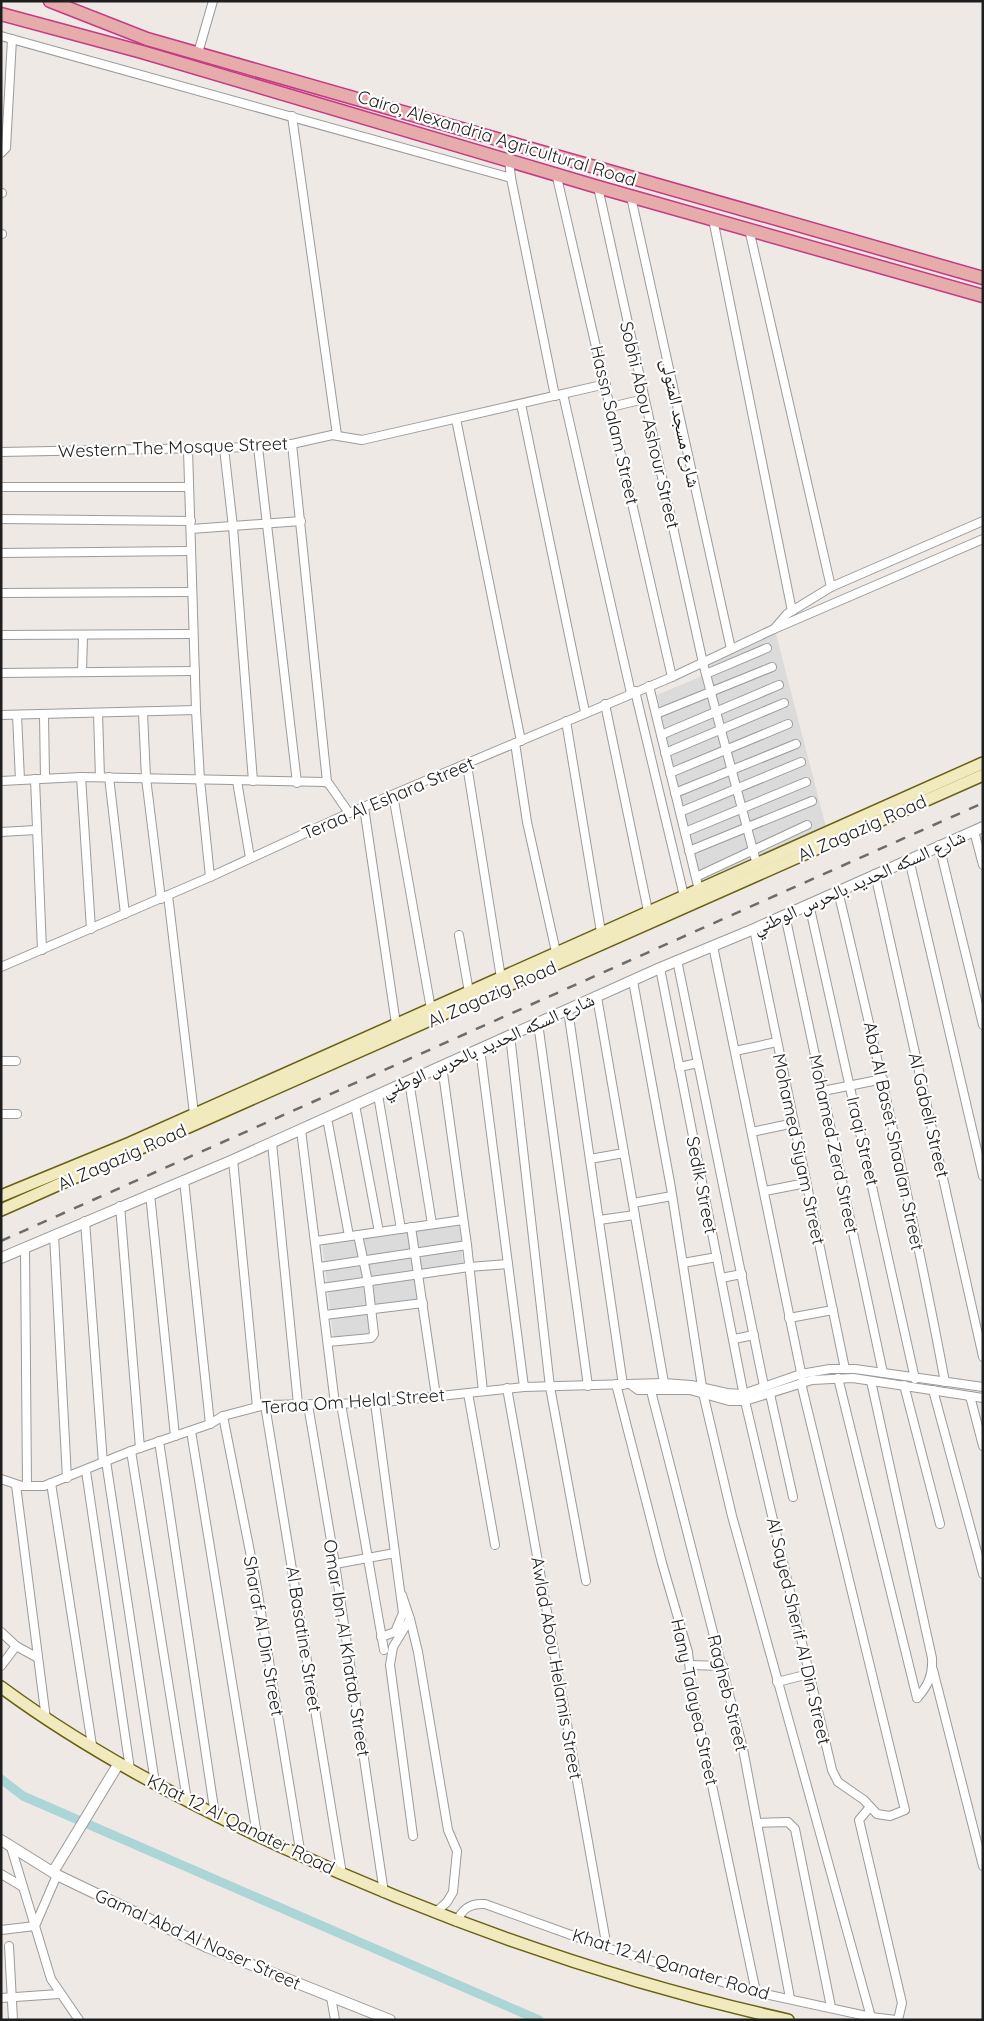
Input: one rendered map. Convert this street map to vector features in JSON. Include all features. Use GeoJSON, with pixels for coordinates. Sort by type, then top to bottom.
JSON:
{"type":"FeatureCollection","features":[{"type":"Feature","properties":{"kind":"highway","name":"Cairo, Alexandria Agricultural Road"},"geometry":{"type":"LineString","coordinates":[[50,1],[120,29],[198,53],[983,278]]}},
{"type":"Feature","properties":{"kind":"highway","name":"Cairo, Alexandria Agricultural Road"},"geometry":{"type":"LineString","coordinates":[[3,18],[142,52],[556,173],[598,188],[983,296]]}},
{"type":"Feature","properties":{"kind":"main road","name":"Al Zagazig Road"},"geometry":{"type":"LineString","coordinates":[[1,1196],[194,1114],[252,1094],[396,1024],[648,912],[681,901],[699,890],[983,763]]}},
{"type":"Feature","properties":{"kind":"main road","name":"Al Zagazig Road"},"geometry":{"type":"LineString","coordinates":[[1,1210],[252,1094],[681,901],[860,828],[983,775]]}},
{"type":"Feature","properties":{"kind":"main road","name":"Khat 12 Al Qanater Road"},"geometry":{"type":"LineString","coordinates":[[1,1687],[46,1719],[155,1783],[256,1835],[384,1893],[457,1922],[637,1982],[726,2006],[788,2020]]}},
{"type":"Feature","properties":{"kind":"main road","name":"Khat 12 Al Qanater Road"},"geometry":{"type":"LineString","coordinates":[[1,1694],[32,1710]]}},
{"type":"Feature","properties":{"kind":"street"},"geometry":{"type":"LineString","coordinates":[[198,53],[213,1]]}},
{"type":"Feature","properties":{"kind":"street"},"geometry":{"type":"LineString","coordinates":[[1,36],[511,178]]}},
{"type":"Feature","properties":{"kind":"street"},"geometry":{"type":"LineString","coordinates":[[4,150],[12,39]]}},
{"type":"Feature","properties":{"kind":"street"},"geometry":{"type":"LineString","coordinates":[[292,116],[337,435]]}},
{"type":"Feature","properties":{"kind":"street"},"geometry":{"type":"LineString","coordinates":[[509,160],[511,178],[559,395],[633,692],[681,901]]}},
{"type":"Feature","properties":{"kind":"street","name":"Hassn Salam Street"},"geometry":{"type":"LineString","coordinates":[[556,173],[672,677]]}},
{"type":"Feature","properties":{"kind":"street","name":"Sobhi Abou Ashour Street"},"geometry":{"type":"LineString","coordinates":[[598,188],[703,662],[756,865]]}},
{"type":"Feature","properties":{"kind":"street","name":"شارع مسجد المتولى"},"geometry":{"type":"LineString","coordinates":[[631,197],[731,648]]}},
{"type":"Feature","properties":{"kind":"street"},"geometry":{"type":"LineString","coordinates":[[713,219],[792,611]]}},
{"type":"Feature","properties":{"kind":"street"},"geometry":{"type":"LineString","coordinates":[[749,230],[831,587]]}},
{"type":"Feature","properties":{"kind":"street","name":"Western The Mosque Street"},"geometry":{"type":"LineString","coordinates":[[1,452],[188,450],[258,447],[292,444],[337,435],[349,439],[362,440],[606,384]]}},
{"type":"Feature","properties":{"kind":"street"},"geometry":{"type":"LineString","coordinates":[[611,407],[644,399]]}},
{"type":"Feature","properties":{"kind":"street"},"geometry":{"type":"LineString","coordinates":[[521,404],[585,712]]}},
{"type":"Feature","properties":{"kind":"street"},"geometry":{"type":"LineString","coordinates":[[456,418],[518,742],[531,840],[556,952]]}},
{"type":"Feature","properties":{"kind":"street"},"geometry":{"type":"LineString","coordinates":[[292,444],[326,782],[349,813]]}},
{"type":"Feature","properties":{"kind":"street"},"geometry":{"type":"LineString","coordinates":[[258,447],[297,783]]}},
{"type":"Feature","properties":{"kind":"street"},"geometry":{"type":"LineString","coordinates":[[224,448],[233,527],[253,781]]}},
{"type":"Feature","properties":{"kind":"street"},"geometry":{"type":"LineString","coordinates":[[188,450],[192,634],[200,780],[210,877]]}},
{"type":"Feature","properties":{"kind":"street"},"geometry":{"type":"LineString","coordinates":[[1,487],[189,486]]}},
{"type":"Feature","properties":{"kind":"street"},"geometry":{"type":"LineString","coordinates":[[1,519],[233,527],[301,521]]}},
{"type":"Feature","properties":{"kind":"street","name":"Teraa Al Eshara Street"},"geometry":{"type":"LineString","coordinates":[[774,629],[792,611],[831,587],[983,521]]}},
{"type":"Feature","properties":{"kind":"street","name":"Teraa Al Eshara Street"},"geometry":{"type":"LineString","coordinates":[[1,968],[210,877],[349,813],[466,765],[585,712],[672,677],[774,629],[983,540]]}},
{"type":"Feature","properties":{"kind":"street"},"geometry":{"type":"LineString","coordinates":[[1,553],[190,551]]}},
{"type":"Feature","properties":{"kind":"street"},"geometry":{"type":"LineString","coordinates":[[1,593],[191,592]]}},
{"type":"Feature","properties":{"kind":"street"},"geometry":{"type":"LineString","coordinates":[[82,634],[82,672]]}},
{"type":"Feature","properties":{"kind":"street"},"geometry":{"type":"LineString","coordinates":[[1,635],[192,634]]}},
{"type":"Feature","properties":{"kind":"street"},"geometry":{"type":"LineString","coordinates":[[706,674],[767,648]]}},
{"type":"Feature","properties":{"kind":"street"},"geometry":{"type":"LineString","coordinates":[[656,714],[772,667]]}},
{"type":"Feature","properties":{"kind":"street"},"geometry":{"type":"LineString","coordinates":[[1,673],[195,671]]}},
{"type":"Feature","properties":{"kind":"street"},"geometry":{"type":"LineString","coordinates":[[661,734],[779,685]]}},
{"type":"Feature","properties":{"kind":"street"},"geometry":{"type":"LineString","coordinates":[[649,686],[699,890]]}},
{"type":"Feature","properties":{"kind":"street"},"geometry":{"type":"LineString","coordinates":[[665,753],[784,703]]}},
{"type":"Feature","properties":{"kind":"street"},"geometry":{"type":"LineString","coordinates":[[605,704],[648,912]]}},
{"type":"Feature","properties":{"kind":"street"},"geometry":{"type":"LineString","coordinates":[[1,715],[143,713],[196,710]]}},
{"type":"Feature","properties":{"kind":"street"},"geometry":{"type":"LineString","coordinates":[[98,713],[100,777]]}},
{"type":"Feature","properties":{"kind":"street"},"geometry":{"type":"LineString","coordinates":[[143,713],[146,778],[165,897],[194,1114]]}},
{"type":"Feature","properties":{"kind":"street"},"geometry":{"type":"LineString","coordinates":[[17,715],[20,780]]}},
{"type":"Feature","properties":{"kind":"street"},"geometry":{"type":"LineString","coordinates":[[44,715],[45,778]]}},
{"type":"Feature","properties":{"kind":"street"},"geometry":{"type":"LineString","coordinates":[[566,721],[602,932]]}},
{"type":"Feature","properties":{"kind":"street"},"geometry":{"type":"LineString","coordinates":[[670,773],[788,724]]}},
{"type":"Feature","properties":{"kind":"street"},"geometry":{"type":"LineString","coordinates":[[675,793],[796,744]]}},
{"type":"Feature","properties":{"kind":"street"},"geometry":{"type":"LineString","coordinates":[[680,812],[801,762]]}},
{"type":"Feature","properties":{"kind":"street"},"geometry":{"type":"LineString","coordinates":[[466,765],[501,978]]}},
{"type":"Feature","properties":{"kind":"street"},"geometry":{"type":"LineString","coordinates":[[81,777],[91,929]]}},
{"type":"Feature","properties":{"kind":"street"},"geometry":{"type":"LineString","coordinates":[[1,781],[109,777],[297,783],[326,782]]}},
{"type":"Feature","properties":{"kind":"street"},"geometry":{"type":"LineString","coordinates":[[109,777],[125,914]]}},
{"type":"Feature","properties":{"kind":"street"},"geometry":{"type":"LineString","coordinates":[[35,779],[42,950]]}},
{"type":"Feature","properties":{"kind":"street"},"geometry":{"type":"LineString","coordinates":[[237,781],[250,858]]}},
{"type":"Feature","properties":{"kind":"street"},"geometry":{"type":"LineString","coordinates":[[685,832],[806,782]]}},
{"type":"Feature","properties":{"kind":"street"},"geometry":{"type":"LineString","coordinates":[[393,795],[431,1009]]}},
{"type":"Feature","properties":{"kind":"street"},"geometry":{"type":"LineString","coordinates":[[689,851],[812,801]]}},
{"type":"Feature","properties":{"kind":"street"},"geometry":{"type":"LineString","coordinates":[[364,807],[396,1024]]}},
{"type":"Feature","properties":{"kind":"street"},"geometry":{"type":"LineString","coordinates":[[696,877],[807,825]]}},
{"type":"Feature","properties":{"kind":"street"},"geometry":{"type":"LineString","coordinates":[[978,829],[983,865]]}},
{"type":"Feature","properties":{"kind":"street","name":"شارع السكه الحديد بالحرس الوطني"},"geometry":{"type":"LineString","coordinates":[[1,1258],[302,1130],[538,1022],[678,960],[754,929],[978,829]]}},
{"type":"Feature","properties":{"kind":"street"},"geometry":{"type":"LineString","coordinates":[[1,832],[36,830]]}},
{"type":"Feature","properties":{"kind":"street"},"geometry":{"type":"LineString","coordinates":[[939,845],[983,1025]]}},
{"type":"Feature","properties":{"kind":"street"},"geometry":{"type":"LineString","coordinates":[[909,859],[983,1176]]}},
{"type":"Feature","properties":{"kind":"street","name":"Al Gabeli Street"},"geometry":{"type":"LineString","coordinates":[[875,874],[983,1356]]}},
{"type":"Feature","properties":{"kind":"street","name":"Abd Al Baset Shaalan Street"},"geometry":{"type":"LineString","coordinates":[[838,891],[883,1079],[917,1234],[945,1382]]}},
{"type":"Feature","properties":{"kind":"street","name":"Iraqi Street"},"geometry":{"type":"LineString","coordinates":[[809,904],[916,1379]]}},
{"type":"Feature","properties":{"kind":"street","name":"Mohamed Zerd Street"},"geometry":{"type":"LineString","coordinates":[[785,915],[883,1373]]}},
{"type":"Feature","properties":{"kind":"street","name":"Mohamed Siyam Street"},"geometry":{"type":"LineString","coordinates":[[754,929],[845,1368]]}},
{"type":"Feature","properties":{"kind":"street"},"geometry":{"type":"LineString","coordinates":[[459,935],[469,992]]}},
{"type":"Feature","properties":{"kind":"street"},"geometry":{"type":"LineString","coordinates":[[713,946],[765,1191],[802,1383]]}},
{"type":"Feature","properties":{"kind":"street"},"geometry":{"type":"LineString","coordinates":[[678,960],[764,1386]]}},
{"type":"Feature","properties":{"kind":"street","name":"Sedik Street"},"geometry":{"type":"LineString","coordinates":[[660,968],[744,1398]]}},
{"type":"Feature","properties":{"kind":"street"},"geometry":{"type":"LineString","coordinates":[[633,981],[672,1196],[702,1390],[732,1516],[871,2017]]}},
{"type":"Feature","properties":{"kind":"street"},"geometry":{"type":"LineString","coordinates":[[597,997],[664,1383]]}},
{"type":"Feature","properties":{"kind":"street","name":"Hany Talayea Street"},"geometry":{"type":"LineString","coordinates":[[568,1010],[623,1385],[690,1665],[692,1691],[756,1992]]}},
{"type":"Feature","properties":{"kind":"street"},"geometry":{"type":"LineString","coordinates":[[538,1022],[588,1386]]}},
{"type":"Feature","properties":{"kind":"street"},"geometry":{"type":"LineString","coordinates":[[510,1036],[550,1387],[586,1581]]}},
{"type":"Feature","properties":{"kind":"street"},"geometry":{"type":"LineString","coordinates":[[735,1051],[777,1042]]}},
{"type":"Feature","properties":{"kind":"street"},"geometry":{"type":"LineString","coordinates":[[480,1049],[524,1386]]}},
{"type":"Feature","properties":{"kind":"street"},"geometry":{"type":"LineString","coordinates":[[1,1061],[16,1061]]}},
{"type":"Feature","properties":{"kind":"street"},"geometry":{"type":"LineString","coordinates":[[679,1067],[698,1062]]}},
{"type":"Feature","properties":{"kind":"street"},"geometry":{"type":"LineString","coordinates":[[442,1066],[469,1267],[483,1391]]}},
{"type":"Feature","properties":{"kind":"street"},"geometry":{"type":"LineString","coordinates":[[823,1091],[883,1079]]}},
{"type":"Feature","properties":{"kind":"street"},"geometry":{"type":"LineString","coordinates":[[409,1080],[432,1224]]}},
{"type":"Feature","properties":{"kind":"street"},"geometry":{"type":"LineString","coordinates":[[378,1095],[401,1229]]}},
{"type":"Feature","properties":{"kind":"street"},"geometry":{"type":"LineString","coordinates":[[355,1105],[379,1232]]}},
{"type":"Feature","properties":{"kind":"street"},"geometry":{"type":"LineString","coordinates":[[1,1114],[18,1114]]}},
{"type":"Feature","properties":{"kind":"street"},"geometry":{"type":"LineString","coordinates":[[328,1118],[349,1236]]}},
{"type":"Feature","properties":{"kind":"street"},"geometry":{"type":"LineString","coordinates":[[752,1132],[794,1123]]}},
{"type":"Feature","properties":{"kind":"street"},"geometry":{"type":"LineString","coordinates":[[302,1130],[328,1342],[384,1650]]}},
{"type":"Feature","properties":{"kind":"street"},"geometry":{"type":"LineString","coordinates":[[272,1143],[298,1404]]}},
{"type":"Feature","properties":{"kind":"street"},"geometry":{"type":"LineString","coordinates":[[590,1159],[624,1153]]}},
{"type":"Feature","properties":{"kind":"street","name":"Al Basatine Street"},"geometry":{"type":"LineString","coordinates":[[233,1160],[261,1406],[342,1874]]}},
{"type":"Feature","properties":{"kind":"street"},"geometry":{"type":"LineString","coordinates":[[184,1180],[210,1424]]}},
{"type":"Feature","properties":{"kind":"street"},"geometry":{"type":"LineString","coordinates":[[765,1191],[806,1183]]}},
{"type":"Feature","properties":{"kind":"street"},"geometry":{"type":"LineString","coordinates":[[150,1194],[175,1436]]}},
{"type":"Feature","properties":{"kind":"street"},"geometry":{"type":"LineString","coordinates":[[633,1203],[672,1196]]}},
{"type":"Feature","properties":{"kind":"street"},"geometry":{"type":"LineString","coordinates":[[120,1206],[140,1448]]}},
{"type":"Feature","properties":{"kind":"street"},"geometry":{"type":"LineString","coordinates":[[599,1220],[635,1216]]}},
{"type":"Feature","properties":{"kind":"street"},"geometry":{"type":"LineString","coordinates":[[316,1241],[463,1220]]}},
{"type":"Feature","properties":{"kind":"street"},"geometry":{"type":"LineString","coordinates":[[85,1221],[104,1462],[155,1783]]}},
{"type":"Feature","properties":{"kind":"street"},"geometry":{"type":"LineString","coordinates":[[411,1227],[436,1396]]}},
{"type":"Feature","properties":{"kind":"street"},"geometry":{"type":"LineString","coordinates":[[54,1235],[67,1478]]}},
{"type":"Feature","properties":{"kind":"street"},"geometry":{"type":"LineString","coordinates":[[328,1342],[373,1336],[368,1282],[358,1235]]}},
{"type":"Feature","properties":{"kind":"street"},"geometry":{"type":"LineString","coordinates":[[320,1267],[466,1245]]}},
{"type":"Feature","properties":{"kind":"street"},"geometry":{"type":"LineString","coordinates":[[25,1248],[27,1486]]}},
{"type":"Feature","properties":{"kind":"street"},"geometry":{"type":"LineString","coordinates":[[683,1263],[717,1257]]}},
{"type":"Feature","properties":{"kind":"street"},"geometry":{"type":"LineString","coordinates":[[322,1288],[469,1267],[508,1264]]}},
{"type":"Feature","properties":{"kind":"street"},"geometry":{"type":"LineString","coordinates":[[721,1278],[742,1274]]}},
{"type":"Feature","properties":{"kind":"street"},"geometry":{"type":"LineString","coordinates":[[325,1315],[423,1304]]}},
{"type":"Feature","properties":{"kind":"street"},"geometry":{"type":"LineString","coordinates":[[789,1318],[832,1310]]}},
{"type":"Feature","properties":{"kind":"street"},"geometry":{"type":"LineString","coordinates":[[734,1339],[754,1336]]}},
{"type":"Feature","properties":{"kind":"street"},"geometry":{"type":"LineString","coordinates":[[744,1398],[764,1386],[801,1374],[845,1368],[983,1387]]}},
{"type":"Feature","properties":{"kind":"street"},"geometry":{"type":"LineString","coordinates":[[838,1378],[917,1698],[930,1681],[933,1668]]}},
{"type":"Feature","properties":{"kind":"street","name":"Teraa Om Helal Street"},"geometry":{"type":"LineString","coordinates":[[1,1479],[16,1484],[38,1487],[67,1478],[131,1450],[210,1424],[223,1416],[261,1406],[375,1403],[524,1386],[550,1387],[664,1383],[702,1390],[730,1401],[770,1394],[802,1383],[838,1378],[904,1385],[983,1398]]}},
{"type":"Feature","properties":{"kind":"street"},"geometry":{"type":"LineString","coordinates":[[871,1381],[933,1668],[983,1866]]}},
{"type":"Feature","properties":{"kind":"street","name":"Al Sayed Sherif Al Din Street"},"geometry":{"type":"LineString","coordinates":[[744,1398],[835,1777],[842,1786],[864,1800],[877,1814],[884,1816],[905,1810],[802,1383]]}},
{"type":"Feature","properties":{"kind":"street","name":"Teraa Om Helal Street"},"geometry":{"type":"LineString","coordinates":[[623,1385],[638,1390],[651,1391],[702,1390]]}},
{"type":"Feature","properties":{"kind":"street"},"geometry":{"type":"LineString","coordinates":[[904,1385],[940,1524]]}},
{"type":"Feature","properties":{"kind":"street","name":"Awlad Abou Helamis Street"},"geometry":{"type":"LineString","coordinates":[[507,1388],[607,1948]]}},
{"type":"Feature","properties":{"kind":"street"},"geometry":{"type":"LineString","coordinates":[[933,1390],[983,1574]]}},
{"type":"Feature","properties":{"kind":"street","name":"Ragheb Street"},"geometry":{"type":"LineString","coordinates":[[651,1391],[743,1749],[790,1998]]}},
{"type":"Feature","properties":{"kind":"street"},"geometry":{"type":"LineString","coordinates":[[468,1393],[495,1545]]}},
{"type":"Feature","properties":{"kind":"street"},"geometry":{"type":"LineString","coordinates":[[770,1394],[793,1497]]}},
{"type":"Feature","properties":{"kind":"street"},"geometry":{"type":"LineString","coordinates":[[970,1396],[983,1446]]}},
{"type":"Feature","properties":{"kind":"street"},"geometry":{"type":"LineString","coordinates":[[375,1403],[403,1613],[395,1632],[381,1637]]}},
{"type":"Feature","properties":{"kind":"street","name":"Omar Ibn Al Khatab Street"},"geometry":{"type":"LineString","coordinates":[[308,1405],[335,1564],[384,1893]]}},
{"type":"Feature","properties":{"kind":"street","name":"Sharaf Al Din Street"},"geometry":{"type":"LineString","coordinates":[[223,1416],[256,1582],[301,1856]]}},
{"type":"Feature","properties":{"kind":"street"},"geometry":{"type":"LineString","coordinates":[[191,1431],[256,1835]]}},
{"type":"Feature","properties":{"kind":"street"},"geometry":{"type":"LineString","coordinates":[[159,1441],[215,1815]]}},
{"type":"Feature","properties":{"kind":"street"},"geometry":{"type":"LineString","coordinates":[[131,1450],[187,1800]]}},
{"type":"Feature","properties":{"kind":"street"},"geometry":{"type":"LineString","coordinates":[[86,1470],[130,1769]]}},
{"type":"Feature","properties":{"kind":"street"},"geometry":{"type":"LineString","coordinates":[[51,1483],[92,1746]]}},
{"type":"Feature","properties":{"kind":"street"},"geometry":{"type":"LineString","coordinates":[[16,1484],[46,1719]]}},
{"type":"Feature","properties":{"kind":"street"},"geometry":{"type":"LineString","coordinates":[[335,1564],[395,1553]]}},
{"type":"Feature","properties":{"kind":"street"},"geometry":{"type":"LineString","coordinates":[[402,1595],[410,1619],[423,1678],[447,1825],[458,1851],[451,1896],[435,1913]]}},
{"type":"Feature","properties":{"kind":"street"},"geometry":{"type":"LineString","coordinates":[[410,1619],[393,1647],[390,1665],[413,1836]]}},
{"type":"Feature","properties":{"kind":"street"},"geometry":{"type":"LineString","coordinates":[[1,1632],[16,1646],[38,1658]]}},
{"type":"Feature","properties":{"kind":"street"},"geometry":{"type":"LineString","coordinates":[[1,1666],[16,1646]]}},
{"type":"Feature","properties":{"kind":"street"},"geometry":{"type":"LineString","coordinates":[[690,1665],[723,1666]]}},
{"type":"Feature","properties":{"kind":"street"},"geometry":{"type":"LineString","coordinates":[[777,1682],[810,1674]]}},
{"type":"Feature","properties":{"kind":"street"},"geometry":{"type":"LineString","coordinates":[[35,1926],[64,1855],[120,1763]]}},
{"type":"Feature","properties":{"kind":"street"},"geometry":{"type":"LineString","coordinates":[[870,1807],[859,1820],[902,2003],[897,2020]]}},
{"type":"Feature","properties":{"kind":"street"},"geometry":{"type":"LineString","coordinates":[[757,1823],[788,1822],[795,1828],[831,2007]]}},
{"type":"Feature","properties":{"kind":"street","name":"Gamal Abd Al Naser Street"},"geometry":{"type":"LineString","coordinates":[[1,1840],[55,1874],[208,1947],[378,2017],[390,2020]]}},
{"type":"Feature","properties":{"kind":"street"},"geometry":{"type":"LineString","coordinates":[[11,1847],[51,1979],[59,1994],[79,2020]]}},
{"type":"Feature","properties":{"kind":"street"},"geometry":{"type":"LineString","coordinates":[[1,1874],[24,1887]]}},
{"type":"Feature","properties":{"kind":"street","name":"Khat 12 Al Qanater Road"},"geometry":{"type":"LineString","coordinates":[[457,1922],[464,1909],[477,1903],[485,1904],[607,1948],[756,1992],[871,2017],[897,2020]]}},
{"type":"Feature","properties":{"kind":"street"},"geometry":{"type":"LineString","coordinates":[[1,1930],[35,1926]]}},
{"type":"Feature","properties":{"kind":"street"},"geometry":{"type":"LineString","coordinates":[[9,1946],[13,2020]]}},
{"type":"Feature","properties":{"kind":"street"},"geometry":{"type":"LineString","coordinates":[[1,1998],[59,1994]]}},
{"type":"Feature","properties":{"kind":"street"},"geometry":{"type":"LineString","coordinates":[[331,1997],[335,2020]]}},
{"type":"Feature","properties":{"kind":"shaded area"},"geometry":{"type":"Polygon","coordinates":[[[776,634],[826,827],[700,881],[657,695],[702,676],[700,666],[776,634]]]}},
{"type":"Feature","properties":{"kind":"shaded area"},"geometry":{"type":"Polygon","coordinates":[[[459,1223],[463,1264],[422,1271],[425,1301],[374,1307],[374,1336],[334,1342],[322,1244],[459,1223]]]}},
{"type":"Feature","properties":{"kind":"waterway"},"geometry":{"type":"LineString","coordinates":[[1,1779],[23,1796],[539,2020]]}},
{"type":"Feature","properties":{"kind":"railway"},"geometry":{"type":"LineString","coordinates":[[1,1241],[983,803]]}}]}
